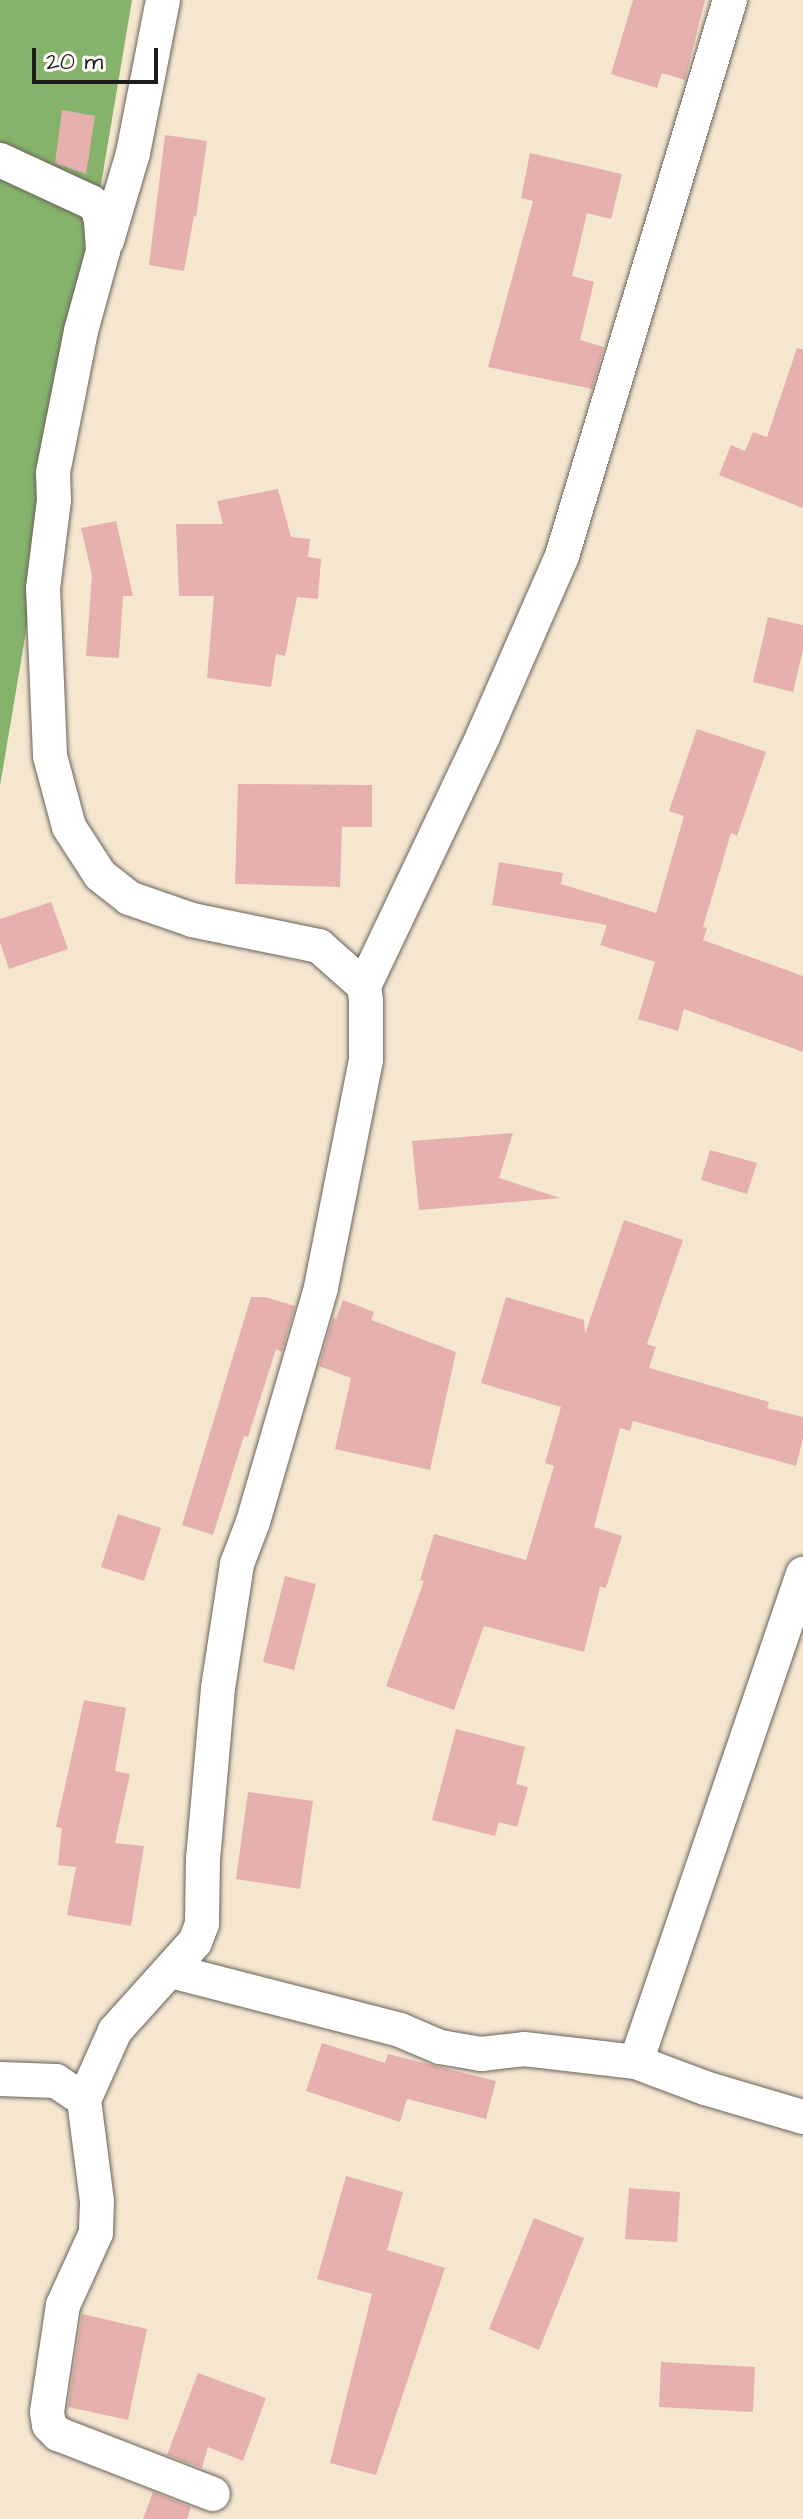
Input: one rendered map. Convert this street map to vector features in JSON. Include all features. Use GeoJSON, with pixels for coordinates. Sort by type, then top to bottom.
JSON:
{"type":"FeatureCollection","features":[{"type":"Feature","properties":{"kind":"street"},"geometry":{"type":"LineString","coordinates":[[163,0],[133,153],[81,331],[53,473],[54,500],[43,588],[50,756],[69,827],[100,875],[129,898],[192,920],[319,946],[364,986]]}},
{"type":"Feature","properties":{"kind":"street"},"geometry":{"type":"LineString","coordinates":[[213,2494],[58,2434],[49,2425],[63,2305],[96,2233],[97,2201],[84,2100],[115,2031],[195,1942],[202,1924],[203,1858],[218,1688],[237,1564],[253,1522],[321,1288],[366,1060],[364,986],[483,736],[562,556],[730,0]]}},
{"type":"Feature","properties":{"kind":"street"},"geometry":{"type":"LineString","coordinates":[[0,160],[91,202],[98,209],[103,251]]}},
{"type":"Feature","properties":{"kind":"street"},"geometry":{"type":"LineString","coordinates":[[636,2062],[803,1574]]}},
{"type":"Feature","properties":{"kind":"street"},"geometry":{"type":"LineString","coordinates":[[171,1971],[400,2030],[440,2047],[481,2054],[524,2049],[636,2062],[705,2088],[803,2117]]}},
{"type":"Feature","properties":{"kind":"street"},"geometry":{"type":"LineString","coordinates":[[4,2079],[56,2081],[84,2100]]}},
{"type":"Feature","properties":{"kind":"green space"},"geometry":{"type":"Polygon","coordinates":[[[0,0],[132,0],[0,786],[0,0]]]}},
{"type":"Feature","properties":{"kind":"building"},"geometry":{"type":"Polygon","coordinates":[[[633,0],[705,0],[685,80],[662,73],[657,88],[611,74],[633,0]]]}},
{"type":"Feature","properties":{"kind":"building"},"geometry":{"type":"Polygon","coordinates":[[[62,110],[95,116],[86,174],[55,163],[62,110]]]}},
{"type":"Feature","properties":{"kind":"building"},"geometry":{"type":"Polygon","coordinates":[[[165,135],[207,141],[196,217],[184,271],[149,265],[165,135]]]}},
{"type":"Feature","properties":{"kind":"building"},"geometry":{"type":"Polygon","coordinates":[[[530,153],[622,174],[611,219],[587,213],[572,276],[594,282],[580,340],[604,347],[592,389],[488,367],[533,201],[521,198],[530,153]]]}},
{"type":"Feature","properties":{"kind":"building"},"geometry":{"type":"Polygon","coordinates":[[[797,348],[803,349],[803,508],[719,475],[731,445],[745,451],[753,432],[767,437],[797,348]]]}},
{"type":"Feature","properties":{"kind":"building"},"geometry":{"type":"Polygon","coordinates":[[[278,489],[291,537],[310,539],[308,557],[321,559],[318,599],[297,597],[285,656],[276,654],[271,687],[207,678],[214,596],[179,596],[176,524],[223,524],[217,501],[278,489]]]}},
{"type":"Feature","properties":{"kind":"building"},"geometry":{"type":"Polygon","coordinates":[[[116,521],[133,596],[123,596],[119,658],[86,656],[92,575],[81,528],[116,521]]]}},
{"type":"Feature","properties":{"kind":"building"},"geometry":{"type":"Polygon","coordinates":[[[768,617],[803,625],[803,650],[793,692],[753,682],[768,617]]]}},
{"type":"Feature","properties":{"kind":"building"},"geometry":{"type":"Polygon","coordinates":[[[697,729],[766,752],[737,836],[731,833],[703,927],[707,928],[703,940],[803,976],[803,1052],[684,1009],[678,1031],[638,1019],[655,962],[600,945],[607,925],[492,905],[499,862],[563,873],[561,884],[656,913],[684,816],[669,811],[697,729]]]}},
{"type":"Feature","properties":{"kind":"building"},"geometry":{"type":"Polygon","coordinates":[[[238,784],[372,785],[372,827],[342,827],[340,887],[235,884],[238,784]]]}},
{"type":"Feature","properties":{"kind":"building"},"geometry":{"type":"Polygon","coordinates":[[[51,902],[68,949],[9,969],[0,942],[0,919],[51,902]]]}},
{"type":"Feature","properties":{"kind":"building"},"geometry":{"type":"Polygon","coordinates":[[[513,1133],[499,1178],[560,1198],[419,1210],[412,1141],[513,1133]]]}},
{"type":"Feature","properties":{"kind":"building"},"geometry":{"type":"Polygon","coordinates":[[[710,1150],[757,1163],[747,1194],[701,1180],[710,1150]]]}},
{"type":"Feature","properties":{"kind":"building"},"geometry":{"type":"Polygon","coordinates":[[[624,1220],[683,1240],[647,1344],[656,1347],[649,1368],[769,1402],[767,1408],[803,1417],[803,1438],[796,1466],[633,1421],[630,1431],[620,1428],[594,1527],[622,1536],[606,1588],[600,1587],[584,1652],[484,1626],[454,1710],[386,1686],[424,1581],[420,1580],[434,1534],[526,1560],[554,1466],[545,1463],[561,1407],[481,1383],[506,1297],[584,1320],[585,1334],[624,1220]]]}},
{"type":"Feature","properties":{"kind":"building"},"geometry":{"type":"Polygon","coordinates":[[[251,1297],[265,1297],[295,1306],[282,1352],[276,1349],[248,1437],[244,1436],[213,1535],[182,1525],[251,1297]]]}},
{"type":"Feature","properties":{"kind":"building"},"geometry":{"type":"Polygon","coordinates":[[[343,1300],[374,1312],[371,1320],[456,1352],[430,1470],[335,1449],[351,1378],[319,1366],[333,1318],[336,1319],[343,1300]]]}},
{"type":"Feature","properties":{"kind":"building"},"geometry":{"type":"Polygon","coordinates":[[[118,1514],[161,1528],[144,1581],[101,1567],[118,1514]]]}},
{"type":"Feature","properties":{"kind":"building"},"geometry":{"type":"Polygon","coordinates":[[[285,1576],[316,1584],[294,1670],[263,1662],[285,1576]]]}},
{"type":"Feature","properties":{"kind":"building"},"geometry":{"type":"Polygon","coordinates":[[[84,1700],[126,1708],[115,1771],[130,1774],[115,1843],[144,1846],[131,1926],[67,1915],[76,1867],[58,1865],[62,1828],[56,1827],[84,1700]]]}},
{"type":"Feature","properties":{"kind":"building"},"geometry":{"type":"Polygon","coordinates":[[[456,1729],[525,1747],[516,1784],[528,1787],[517,1827],[499,1822],[495,1836],[432,1820],[456,1729]]]}},
{"type":"Feature","properties":{"kind":"building"},"geometry":{"type":"Polygon","coordinates":[[[248,1792],[313,1801],[300,1889],[236,1879],[248,1792]]]}},
{"type":"Feature","properties":{"kind":"building"},"geometry":{"type":"Polygon","coordinates":[[[322,2043],[385,2063],[388,2054],[496,2081],[486,2119],[407,2099],[400,2122],[306,2091],[322,2043]]]}},
{"type":"Feature","properties":{"kind":"building"},"geometry":{"type":"Polygon","coordinates":[[[346,2176],[403,2192],[387,2250],[445,2268],[376,2475],[330,2463],[372,2294],[317,2279],[346,2176]]]}},
{"type":"Feature","properties":{"kind":"building"},"geometry":{"type":"Polygon","coordinates":[[[629,2188],[680,2192],[677,2242],[625,2239],[629,2188]]]}},
{"type":"Feature","properties":{"kind":"building"},"geometry":{"type":"Polygon","coordinates":[[[534,2218],[584,2238],[539,2350],[489,2329],[534,2218]]]}},
{"type":"Feature","properties":{"kind":"building"},"geometry":{"type":"Polygon","coordinates":[[[82,2314],[147,2329],[128,2420],[68,2407],[82,2314]]]}},
{"type":"Feature","properties":{"kind":"building"},"geometry":{"type":"Polygon","coordinates":[[[661,2362],[755,2367],[753,2412],[659,2407],[661,2362]]]}},
{"type":"Feature","properties":{"kind":"building"},"geometry":{"type":"Polygon","coordinates":[[[198,2373],[266,2398],[243,2461],[208,2447],[202,2468],[167,2455],[198,2373]]]}},
{"type":"Feature","properties":{"kind":"building"},"geometry":{"type":"Polygon","coordinates":[[[153,2492],[191,2507],[187,2519],[143,2519],[153,2492]]]}}]}
